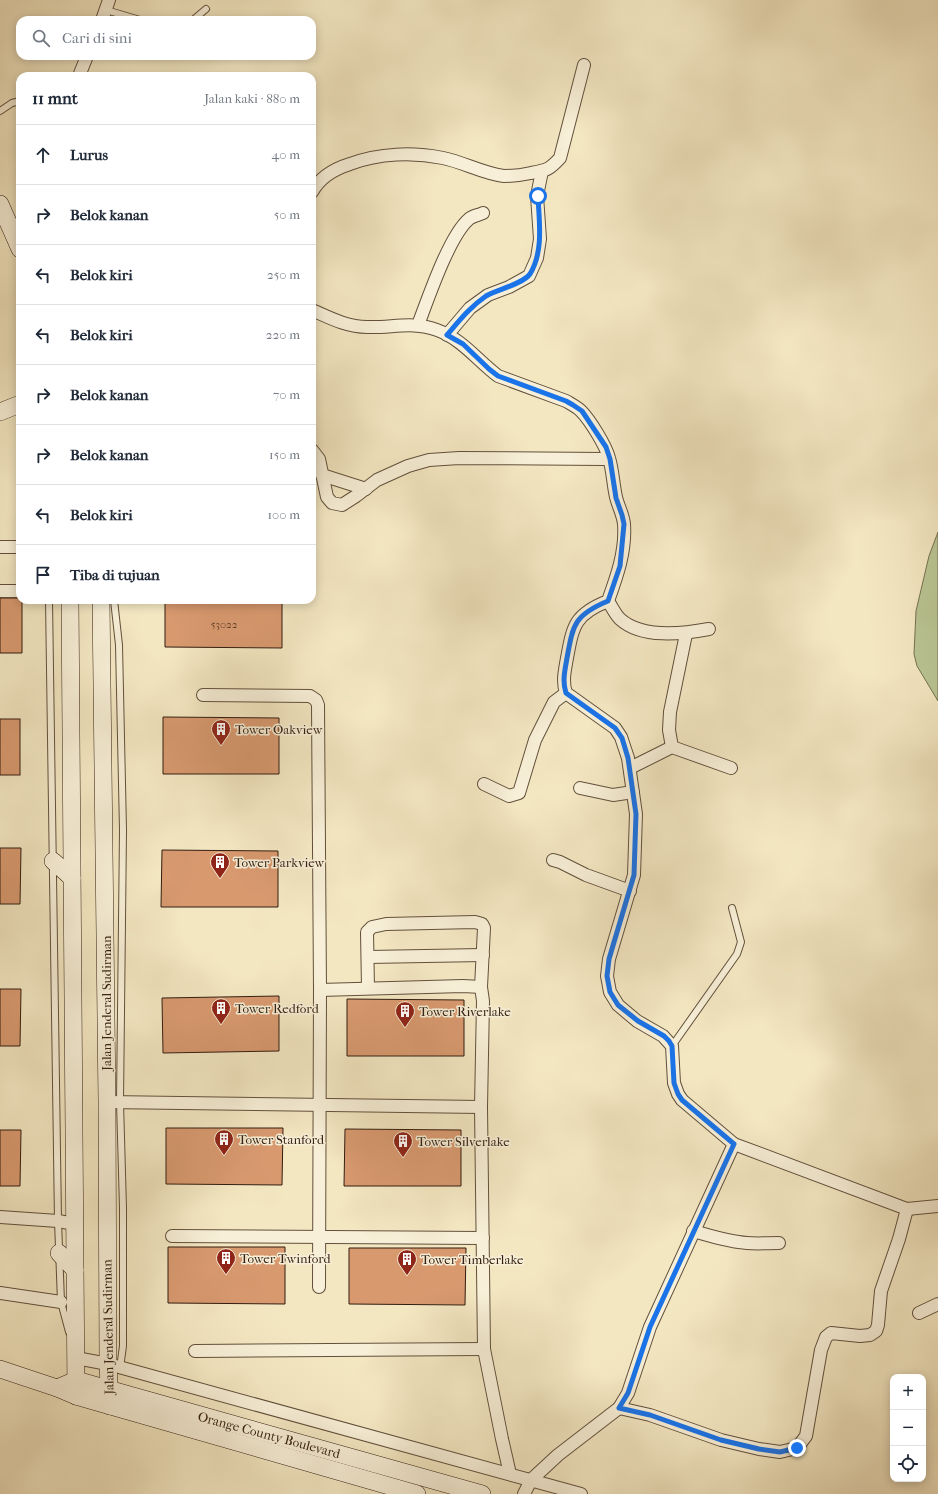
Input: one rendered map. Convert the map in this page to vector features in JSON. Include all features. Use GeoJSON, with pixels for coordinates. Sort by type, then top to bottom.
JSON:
{"type":"FeatureCollection","features":[{"type":"Feature","properties":{"kind":"street"},"geometry":{"type":"LineString","coordinates":[[81,72],[85,60]]}},
{"type":"Feature","properties":{"kind":"street"},"geometry":{"type":"LineString","coordinates":[[316,184],[326,175],[340,167],[363,159],[388,156],[416,155],[444,158],[503,176],[519,176],[552,168],[560,158],[584,65]]}},
{"type":"Feature","properties":{"kind":"street"},"geometry":{"type":"LineString","coordinates":[[447,335],[470,308],[488,295],[509,287],[529,276],[537,258],[540,239],[538,196],[542,171]]}},
{"type":"Feature","properties":{"kind":"street"},"geometry":{"type":"LineString","coordinates":[[0,204],[16,240]]}},
{"type":"Feature","properties":{"kind":"street"},"geometry":{"type":"LineString","coordinates":[[418,325],[458,232],[470,218],[483,213]]}},
{"type":"Feature","properties":{"kind":"street"},"geometry":{"type":"LineString","coordinates":[[316,312],[331,320],[356,326],[418,325],[438,330],[463,344],[498,376],[566,401],[582,411],[606,447],[610,459],[616,498],[624,524],[620,566],[608,601],[590,609],[580,617],[575,624],[571,633],[564,678],[566,693],[615,728],[622,738],[630,768],[636,814],[634,875],[609,959],[607,976],[610,992],[618,1005],[628,1014],[664,1036],[672,1046],[674,1083],[678,1094],[682,1100],[734,1144],[907,1209],[934,1208]]}},
{"type":"Feature","properties":{"kind":"street"},"geometry":{"type":"LineString","coordinates":[[0,412],[16,406]]}},
{"type":"Feature","properties":{"kind":"street"},"geometry":{"type":"LineString","coordinates":[[0,412],[16,412]]}},
{"type":"Feature","properties":{"kind":"street"},"geometry":{"type":"LineString","coordinates":[[316,456],[327,498],[332,503],[342,504],[356,496],[377,480],[395,471],[429,460],[459,458],[605,459]]}},
{"type":"Feature","properties":{"kind":"street"},"geometry":{"type":"LineString","coordinates":[[322,475],[366,489]]}},
{"type":"Feature","properties":{"kind":"street"},"geometry":{"type":"LineString","coordinates":[[0,547],[16,546]]}},
{"type":"Feature","properties":{"kind":"street"},"geometry":{"type":"LineString","coordinates":[[0,591],[16,591]]}},
{"type":"Feature","properties":{"kind":"street"},"geometry":{"type":"LineString","coordinates":[[608,601],[615,614],[634,628],[641,630],[686,634],[709,629]]}},
{"type":"Feature","properties":{"kind":"street"},"geometry":{"type":"LineString","coordinates":[[70,604],[76,1388]]}},
{"type":"Feature","properties":{"kind":"street","name":"Jalan Jenderal Sudirman"},"geometry":{"type":"LineString","coordinates":[[101,604],[113,1102],[114,1366],[110,1398]]}},
{"type":"Feature","properties":{"kind":"street"},"geometry":{"type":"LineString","coordinates":[[672,748],[669,730],[670,712],[686,634]]}},
{"type":"Feature","properties":{"kind":"street"},"geometry":{"type":"LineString","coordinates":[[484,784],[509,796],[519,793],[535,740],[554,702],[566,693]]}},
{"type":"Feature","properties":{"kind":"street"},"geometry":{"type":"LineString","coordinates":[[203,695],[310,696],[316,700],[318,705],[320,990],[319,1287]]}},
{"type":"Feature","properties":{"kind":"street"},"geometry":{"type":"LineString","coordinates":[[630,768],[672,748],[731,768]]}},
{"type":"Feature","properties":{"kind":"street"},"geometry":{"type":"LineString","coordinates":[[580,788],[613,795],[633,792]]}},
{"type":"Feature","properties":{"kind":"street"},"geometry":{"type":"LineString","coordinates":[[553,860],[586,875],[630,891]]}},
{"type":"Feature","properties":{"kind":"street"},"geometry":{"type":"LineString","coordinates":[[53,861],[72,878]]}},
{"type":"Feature","properties":{"kind":"street"},"geometry":{"type":"LineString","coordinates":[[368,988],[367,932],[372,927],[386,924],[475,922],[482,924],[484,928],[481,987],[483,1001],[481,1107],[484,1349],[510,1474]]}},
{"type":"Feature","properties":{"kind":"street"},"geometry":{"type":"LineString","coordinates":[[368,957],[483,955]]}},
{"type":"Feature","properties":{"kind":"street"},"geometry":{"type":"LineString","coordinates":[[320,990],[463,986],[481,987]]}},
{"type":"Feature","properties":{"kind":"street"},"geometry":{"type":"LineString","coordinates":[[113,1102],[481,1107]]}},
{"type":"Feature","properties":{"kind":"street"},"geometry":{"type":"LineString","coordinates":[[524,1494],[531,1480],[558,1455],[619,1408],[628,1393],[650,1327],[734,1144]]}},
{"type":"Feature","properties":{"kind":"street"},"geometry":{"type":"LineString","coordinates":[[619,1408],[650,1415],[721,1440],[759,1449],[780,1452],[797,1448],[806,1436],[821,1350],[826,1337],[832,1333],[860,1336],[870,1335],[876,1331],[878,1325],[881,1291],[907,1209]]}},
{"type":"Feature","properties":{"kind":"street"},"geometry":{"type":"LineString","coordinates":[[0,1217],[58,1221],[75,1224]]}},
{"type":"Feature","properties":{"kind":"street"},"geometry":{"type":"LineString","coordinates":[[693,1231],[714,1238],[749,1244],[779,1243]]}},
{"type":"Feature","properties":{"kind":"street"},"geometry":{"type":"LineString","coordinates":[[172,1236],[483,1238]]}},
{"type":"Feature","properties":{"kind":"street"},"geometry":{"type":"LineString","coordinates":[[59,1253],[75,1270]]}},
{"type":"Feature","properties":{"kind":"street"},"geometry":{"type":"LineString","coordinates":[[0,1293],[61,1302]]}},
{"type":"Feature","properties":{"kind":"street"},"geometry":{"type":"LineString","coordinates":[[919,1313],[938,1304]]}},
{"type":"Feature","properties":{"kind":"street"},"geometry":{"type":"LineString","coordinates":[[195,1350],[484,1349]]}},
{"type":"Feature","properties":{"kind":"street"},"geometry":{"type":"LineString","coordinates":[[76,1358],[114,1366],[581,1494]]}},
{"type":"Feature","properties":{"kind":"street","name":"Orange County Boulevard"},"geometry":{"type":"LineString","coordinates":[[0,1369],[57,1388],[76,1388],[110,1398],[417,1494]]}},
{"type":"Feature","properties":{"kind":"street","name":"Orange County Boulevard"},"geometry":{"type":"LineString","coordinates":[[110,1398],[482,1494]]}},
{"type":"Feature","properties":{"kind":"lane"},"geometry":{"type":"LineString","coordinates":[[198,16],[206,9]]}},
{"type":"Feature","properties":{"kind":"lane"},"geometry":{"type":"LineString","coordinates":[[106,10],[126,16]]}},
{"type":"Feature","properties":{"kind":"lane"},"geometry":{"type":"LineString","coordinates":[[0,111],[16,102]]}},
{"type":"Feature","properties":{"kind":"lane"},"geometry":{"type":"LineString","coordinates":[[49,604],[59,1253],[61,1302],[76,1358]]}},
{"type":"Feature","properties":{"kind":"lane"},"geometry":{"type":"LineString","coordinates":[[113,1102],[123,830],[119,645],[114,604]]}},
{"type":"Feature","properties":{"kind":"lane"},"geometry":{"type":"LineString","coordinates":[[672,1046],[737,954],[741,942],[732,908]]}},
{"type":"Feature","properties":{"kind":"green space"},"geometry":{"type":"Polygon","coordinates":[[[938,532],[938,701],[917,666],[914,654],[916,611],[929,556],[938,532]]]}},
{"type":"Feature","properties":{"kind":"building"},"geometry":{"type":"Polygon","coordinates":[[[0,598],[16,598],[16,604],[22,604],[22,653],[0,653],[0,598]]]}},
{"type":"Feature","properties":{"kind":"building"},"geometry":{"type":"Polygon","coordinates":[[[165,604],[282,604],[282,648],[165,647],[165,604]]]}},
{"type":"Feature","properties":{"kind":"building","name":"Tower Oakview"},"geometry":{"type":"Polygon","coordinates":[[[163,717],[279,718],[279,774],[163,774],[163,717]]]}},
{"type":"Feature","properties":{"kind":"building"},"geometry":{"type":"Polygon","coordinates":[[[0,719],[20,719],[20,775],[0,775],[0,719]]]}},
{"type":"Feature","properties":{"kind":"building"},"geometry":{"type":"Polygon","coordinates":[[[0,848],[21,848],[20,904],[0,904],[0,848]]]}},
{"type":"Feature","properties":{"kind":"building","name":"Tower Parkview"},"geometry":{"type":"Polygon","coordinates":[[[162,850],[278,851],[278,907],[161,907],[162,850]]]}},
{"type":"Feature","properties":{"kind":"building"},"geometry":{"type":"Polygon","coordinates":[[[0,989],[21,989],[20,1046],[0,1046],[0,989]]]}},
{"type":"Feature","properties":{"kind":"building","name":"Tower Redford"},"geometry":{"type":"Polygon","coordinates":[[[279,996],[279,1051],[163,1053],[162,998],[279,996]]]}},
{"type":"Feature","properties":{"kind":"building","name":"Tower Riverlake"},"geometry":{"type":"Polygon","coordinates":[[[347,999],[464,1000],[464,1056],[347,1056],[347,999]]]}},
{"type":"Feature","properties":{"kind":"building","name":"Tower Stanford"},"geometry":{"type":"Polygon","coordinates":[[[166,1128],[283,1128],[282,1185],[166,1184],[166,1128]]]}},
{"type":"Feature","properties":{"kind":"building","name":"Tower Silverlake"},"geometry":{"type":"Polygon","coordinates":[[[345,1129],[461,1130],[461,1186],[344,1186],[345,1129]]]}},
{"type":"Feature","properties":{"kind":"building"},"geometry":{"type":"Polygon","coordinates":[[[0,1130],[21,1130],[20,1186],[0,1186],[0,1130]]]}},
{"type":"Feature","properties":{"kind":"building","name":"Tower Twinford"},"geometry":{"type":"Polygon","coordinates":[[[168,1247],[285,1247],[285,1304],[168,1303],[168,1247]]]}},
{"type":"Feature","properties":{"kind":"building","name":"Tower Timberlake"},"geometry":{"type":"Polygon","coordinates":[[[349,1248],[466,1248],[465,1305],[349,1304],[349,1248]]]}},
{"type":"Feature","properties":{"kind":"place","name":"Tower Oakview"},"geometry":{"type":"Point","coordinates":[221,746]}},
{"type":"Feature","properties":{"kind":"place","name":"Tower Parkview"},"geometry":{"type":"Point","coordinates":[220,879]}},
{"type":"Feature","properties":{"kind":"place","name":"Tower Redford"},"geometry":{"type":"Point","coordinates":[221,1025]}},
{"type":"Feature","properties":{"kind":"place","name":"Tower Riverlake"},"geometry":{"type":"Point","coordinates":[405,1028]}},
{"type":"Feature","properties":{"kind":"place","name":"Tower Stanford"},"geometry":{"type":"Point","coordinates":[224,1156]}},
{"type":"Feature","properties":{"kind":"place","name":"Tower Silverlake"},"geometry":{"type":"Point","coordinates":[403,1158]}},
{"type":"Feature","properties":{"kind":"place","name":"Tower Twinford"},"geometry":{"type":"Point","coordinates":[226,1275]}},
{"type":"Feature","properties":{"kind":"place","name":"Tower Timberlake"},"geometry":{"type":"Point","coordinates":[407,1276]}},
{"type":"Feature","properties":{"kind":"route"},"geometry":{"type":"LineString","coordinates":[[538,196],[540,239],[537,258],[529,276],[509,287],[488,295],[470,308],[447,335],[463,344],[498,376],[566,401],[582,411],[606,447],[610,459],[616,498],[624,524],[622,556],[608,601],[590,609],[580,617],[571,633],[564,687],[566,693],[615,728],[622,738],[630,768],[636,814],[634,875],[609,959],[607,976],[610,992],[618,1005],[628,1014],[664,1036],[669,1041],[672,1046],[674,1083],[682,1100],[734,1144],[650,1327],[628,1393],[619,1408],[650,1415],[721,1440],[759,1449],[780,1452],[797,1448]]}}]}
